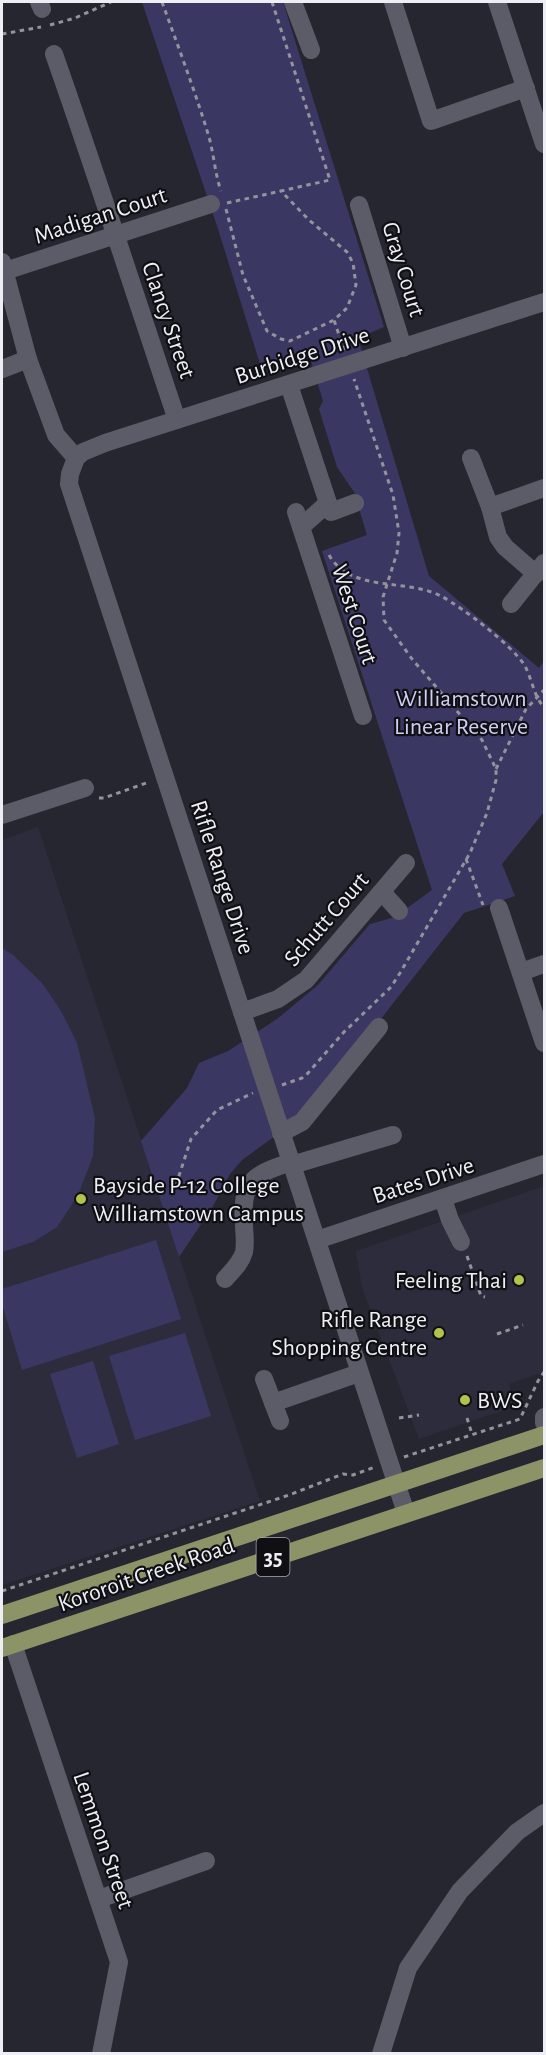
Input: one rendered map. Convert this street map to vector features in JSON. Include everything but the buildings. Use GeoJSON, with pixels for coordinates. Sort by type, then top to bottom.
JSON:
{"type":"FeatureCollection","features":[{"type":"Feature","properties":{"kind":"main road","name":"Kororoit Creek Road"},"geometry":{"type":"LineString","coordinates":[[2,1615],[544,1435]]}},
{"type":"Feature","properties":{"kind":"main road","name":"Kororoit Creek Road"},"geometry":{"type":"LineString","coordinates":[[7,1646],[544,1468]]}},
{"type":"Feature","properties":{"kind":"street"},"geometry":{"type":"LineString","coordinates":[[292,2],[311,50]]}},
{"type":"Feature","properties":{"kind":"street"},"geometry":{"type":"LineString","coordinates":[[393,2],[431,121],[526,87]]}},
{"type":"Feature","properties":{"kind":"street"},"geometry":{"type":"LineString","coordinates":[[497,2],[526,87],[540,114],[544,144]]}},
{"type":"Feature","properties":{"kind":"street","name":"Clancy Street"},"geometry":{"type":"LineString","coordinates":[[54,54],[95,170],[114,236],[177,420]]}},
{"type":"Feature","properties":{"kind":"street","name":"Madigan Court"},"geometry":{"type":"LineString","coordinates":[[3,266],[114,236],[218,204]]}},
{"type":"Feature","properties":{"kind":"street","name":"Gray Court"},"geometry":{"type":"LineString","coordinates":[[359,205],[403,348]]}},
{"type":"Feature","properties":{"kind":"street"},"geometry":{"type":"LineString","coordinates":[[3,266],[28,360],[56,435],[76,458]]}},
{"type":"Feature","properties":{"kind":"street","name":"Burbidge Drive"},"geometry":{"type":"LineString","coordinates":[[76,458],[83,452],[105,443],[544,302]]}},
{"type":"Feature","properties":{"kind":"street"},"geometry":{"type":"LineString","coordinates":[[2,369],[28,360]]}},
{"type":"Feature","properties":{"kind":"street"},"geometry":{"type":"LineString","coordinates":[[289,385],[331,512],[356,503]]}},
{"type":"Feature","properties":{"kind":"street","name":"Rifle Range Drive"},"geometry":{"type":"LineString","coordinates":[[76,458],[69,484],[406,1513]]}},
{"type":"Feature","properties":{"kind":"street"},"geometry":{"type":"LineString","coordinates":[[471,458],[498,504],[500,540],[540,568],[511,604]]}},
{"type":"Feature","properties":{"kind":"street"},"geometry":{"type":"LineString","coordinates":[[498,504],[544,488]]}},
{"type":"Feature","properties":{"kind":"street","name":"West Court"},"geometry":{"type":"LineString","coordinates":[[328,503],[298,519],[363,716]]}},
{"type":"Feature","properties":{"kind":"street"},"geometry":{"type":"LineString","coordinates":[[2,815],[85,788]]}},
{"type":"Feature","properties":{"kind":"street","name":"Schutt Court"},"geometry":{"type":"LineString","coordinates":[[242,1012],[278,999],[306,980],[406,863]]}},
{"type":"Feature","properties":{"kind":"street"},"geometry":{"type":"LineString","coordinates":[[382,892],[399,910]]}},
{"type":"Feature","properties":{"kind":"street"},"geometry":{"type":"LineString","coordinates":[[492,909],[520,972],[544,1043]]}},
{"type":"Feature","properties":{"kind":"street"},"geometry":{"type":"LineString","coordinates":[[520,972],[544,964]]}},
{"type":"Feature","properties":{"kind":"street"},"geometry":{"type":"LineString","coordinates":[[281,1133],[302,1122],[379,1027]]}},
{"type":"Feature","properties":{"kind":"street"},"geometry":{"type":"LineString","coordinates":[[225,1279],[247,1266],[242,1206],[245,1192],[263,1172],[393,1135]]}},
{"type":"Feature","properties":{"kind":"street","name":"Bates Drive"},"geometry":{"type":"LineString","coordinates":[[317,1240],[544,1164]]}},
{"type":"Feature","properties":{"kind":"street"},"geometry":{"type":"LineString","coordinates":[[443,1199],[461,1242]]}},
{"type":"Feature","properties":{"kind":"street"},"geometry":{"type":"LineString","coordinates":[[273,1403],[359,1373]]}},
{"type":"Feature","properties":{"kind":"street"},"geometry":{"type":"LineString","coordinates":[[264,1379],[280,1421]]}},
{"type":"Feature","properties":{"kind":"street"},"geometry":{"type":"LineString","coordinates":[[544,1418],[544,1423]]}},
{"type":"Feature","properties":{"kind":"street","name":"Lemmon Street"},"geometry":{"type":"LineString","coordinates":[[7,1646],[99,1899],[119,1962],[101,2054]]}},
{"type":"Feature","properties":{"kind":"street"},"geometry":{"type":"LineString","coordinates":[[381,2054],[408,1968],[460,1891],[517,1832],[544,1813]]}},
{"type":"Feature","properties":{"kind":"street"},"geometry":{"type":"LineString","coordinates":[[99,1899],[206,1861]]}},
{"type":"Feature","properties":{"kind":"path"},"geometry":{"type":"LineString","coordinates":[[2,34],[47,26],[75,18],[111,2]]}},
{"type":"Feature","properties":{"kind":"path"},"geometry":{"type":"LineString","coordinates":[[162,2],[210,140],[218,204],[243,275],[267,331],[280,339],[290,341],[334,320],[347,308],[356,285],[353,263],[347,252],[309,220],[281,191]]}},
{"type":"Feature","properties":{"kind":"path"},"geometry":{"type":"LineString","coordinates":[[218,204],[330,180],[272,2]]}},
{"type":"Feature","properties":{"kind":"path"},"geometry":{"type":"LineString","coordinates":[[334,320],[397,513],[399,533],[397,553],[386,583],[382,609],[388,628],[482,740],[496,769]]}},
{"type":"Feature","properties":{"kind":"path"},"geometry":{"type":"LineString","coordinates":[[327,551],[334,563],[354,577],[424,590],[441,596],[467,614],[509,648],[524,665],[537,697],[544,707]]}},
{"type":"Feature","properties":{"kind":"path"},"geometry":{"type":"LineString","coordinates":[[176,1185],[191,1139],[217,1110],[246,1095],[305,1076],[344,1032],[391,987],[466,859],[490,806],[496,769],[526,709],[544,690]]}},
{"type":"Feature","properties":{"kind":"path"},"geometry":{"type":"LineString","coordinates":[[104,798],[165,777]]}},
{"type":"Feature","properties":{"kind":"path"},"geometry":{"type":"LineString","coordinates":[[466,859],[492,909]]}},
{"type":"Feature","properties":{"kind":"path"},"geometry":{"type":"LineString","coordinates":[[470,1263],[481,1296],[485,1297]]}},
{"type":"Feature","properties":{"kind":"path"},"geometry":{"type":"LineString","coordinates":[[497,1334],[522,1325]]}},
{"type":"Feature","properties":{"kind":"path"},"geometry":{"type":"LineString","coordinates":[[2,1591],[299,1491],[343,1474],[353,1475],[520,1419],[544,1372]]}},
{"type":"Feature","properties":{"kind":"path"},"geometry":{"type":"LineString","coordinates":[[399,1418],[419,1415]]}},
{"type":"Feature","properties":{"kind":"path"},"geometry":{"type":"LineString","coordinates":[[467,1418],[472,1434]]}},
{"type":"Feature","properties":{"kind":"shaded area","name":"Bayside P-12 College Williamstown Campus"},"geometry":{"type":"Polygon","coordinates":[[[38,827],[260,1501],[2,1585],[2,840],[38,827]]]}},
{"type":"Feature","properties":{"kind":"shaded area"},"geometry":{"type":"Polygon","coordinates":[[[544,1186],[544,1372],[509,1384],[516,1406],[419,1439],[362,1288],[356,1251],[544,1186]]]}},
{"type":"Feature","properties":{"kind":"green space","name":"Williamstown Linear Reserve"},"geometry":{"type":"Polygon","coordinates":[[[142,2],[283,2],[384,327],[358,338],[429,576],[539,668],[544,661],[544,812],[502,864],[515,896],[464,913],[307,1113],[242,1160],[230,1174],[212,1208],[179,1257],[141,1141],[187,1088],[199,1063],[228,1051],[277,1019],[318,985],[370,924],[395,917],[432,890],[322,551],[367,535],[354,492],[337,467],[319,409],[323,401],[308,352],[261,367],[218,229],[142,2]]]}},
{"type":"Feature","properties":{"kind":"green space"},"geometry":{"type":"Polygon","coordinates":[[[2,948],[13,955],[42,983],[61,1011],[77,1043],[95,1118],[93,1156],[78,1195],[57,1227],[33,1242],[2,1252],[2,948]]]}},
{"type":"Feature","properties":{"kind":"green space"},"geometry":{"type":"Polygon","coordinates":[[[156,1240],[181,1319],[22,1370],[2,1304],[2,1289],[156,1240]]]}},
{"type":"Feature","properties":{"kind":"green space"},"geometry":{"type":"Polygon","coordinates":[[[185,1333],[211,1416],[135,1440],[109,1356],[185,1333]]]}},
{"type":"Feature","properties":{"kind":"green space"},"geometry":{"type":"Polygon","coordinates":[[[93,1361],[119,1444],[77,1458],[50,1374],[93,1361]]]}},
{"type":"Feature","properties":{"kind":"place","name":"Bayside P-12 College Williamstown Campus"},"geometry":{"type":"Point","coordinates":[81,1199]}},
{"type":"Feature","properties":{"kind":"place","name":"Feeling Thai"},"geometry":{"type":"Point","coordinates":[519,1280]}},
{"type":"Feature","properties":{"kind":"place","name":"Rifle Range Shopping Centre"},"geometry":{"type":"Point","coordinates":[439,1333]}},
{"type":"Feature","properties":{"kind":"place","name":"BWS"},"geometry":{"type":"Point","coordinates":[465,1400]}}]}
